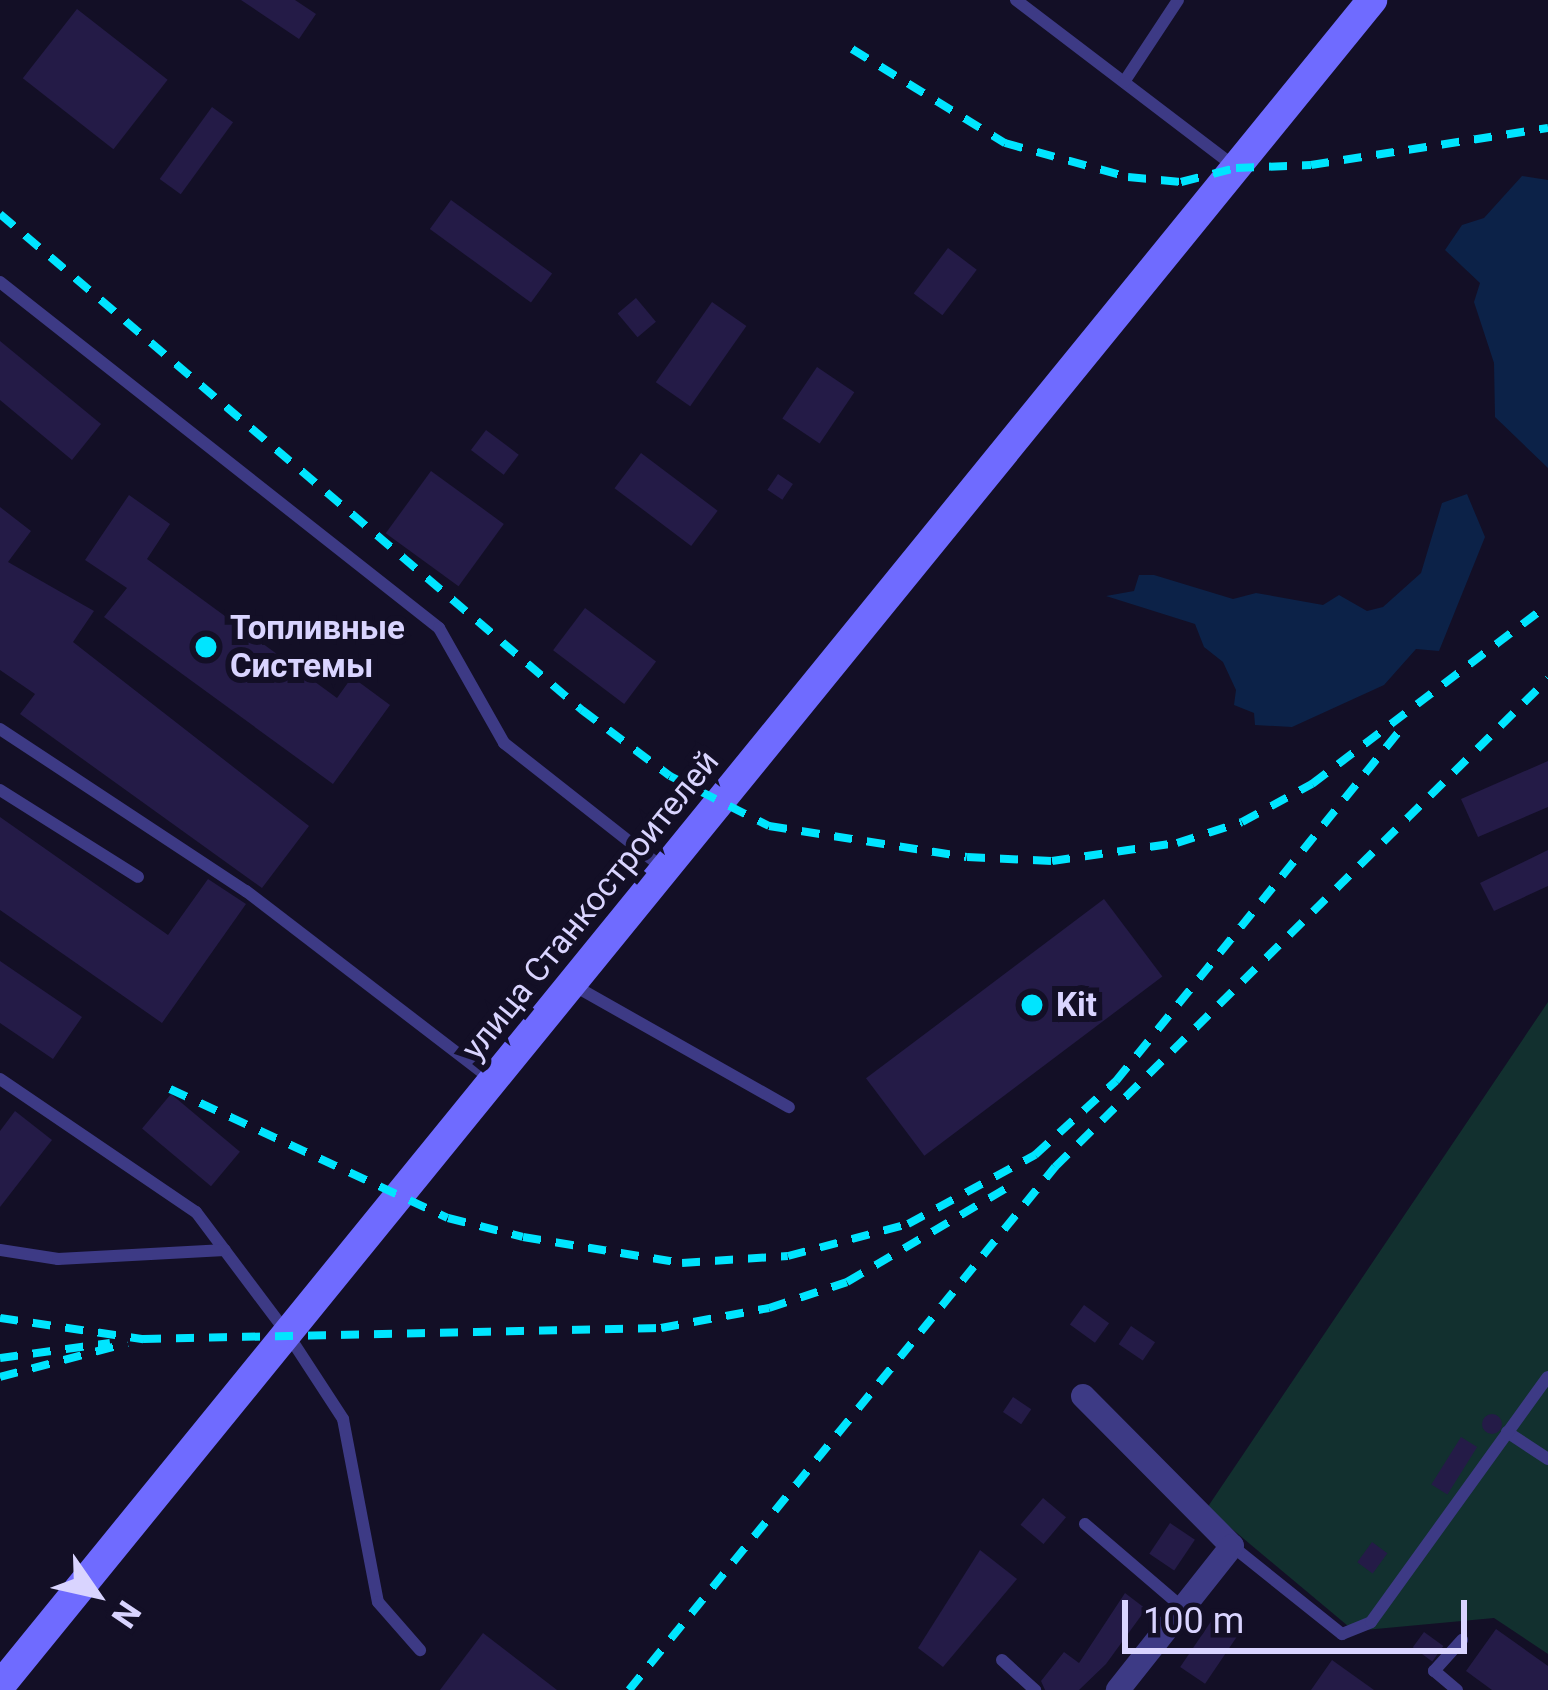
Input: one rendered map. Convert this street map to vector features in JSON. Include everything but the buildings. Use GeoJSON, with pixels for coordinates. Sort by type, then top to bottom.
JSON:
{"type":"FeatureCollection","features":[{"type":"Feature","properties":{"kind":"main road","name":"улица Станкостроителей"},"geometry":{"type":"LineString","coordinates":[[0,1686],[1372,0]]}},
{"type":"Feature","properties":{"kind":"street"},"geometry":{"type":"LineString","coordinates":[[1083,1396],[1232,1546],[1118,1690]]}},
{"type":"Feature","properties":{"kind":"lane"},"geometry":{"type":"LineString","coordinates":[[1016,0],[1236,168]]}},
{"type":"Feature","properties":{"kind":"lane"},"geometry":{"type":"LineString","coordinates":[[1124,82],[1178,0]]}},
{"type":"Feature","properties":{"kind":"lane"},"geometry":{"type":"LineString","coordinates":[[0,282],[440,628],[504,743],[665,869]]}},
{"type":"Feature","properties":{"kind":"lane"},"geometry":{"type":"LineString","coordinates":[[0,729],[246,891],[493,1081]]}},
{"type":"Feature","properties":{"kind":"lane"},"geometry":{"type":"LineString","coordinates":[[0,790],[138,878]]}},
{"type":"Feature","properties":{"kind":"lane"},"geometry":{"type":"LineString","coordinates":[[572,984],[789,1107]]}},
{"type":"Feature","properties":{"kind":"lane"},"geometry":{"type":"LineString","coordinates":[[0,1079],[196,1212],[287,1334],[343,1419],[378,1602],[420,1650]]}},
{"type":"Feature","properties":{"kind":"lane"},"geometry":{"type":"LineString","coordinates":[[0,1250],[58,1259],[225,1250]]}},
{"type":"Feature","properties":{"kind":"lane"},"geometry":{"type":"LineString","coordinates":[[1232,1546],[1342,1634],[1371,1622],[1548,1376]]}},
{"type":"Feature","properties":{"kind":"lane"},"geometry":{"type":"LineString","coordinates":[[1507,1432],[1548,1459]]}},
{"type":"Feature","properties":{"kind":"lane"},"geometry":{"type":"LineString","coordinates":[[1085,1524],[1183,1608]]}},
{"type":"Feature","properties":{"kind":"lane"},"geometry":{"type":"LineString","coordinates":[[1457,1690],[1434,1671],[1462,1640]]}},
{"type":"Feature","properties":{"kind":"lane"},"geometry":{"type":"LineString","coordinates":[[1002,1660],[1035,1690]]}},
{"type":"Feature","properties":{"kind":"green space"},"geometry":{"type":"Polygon","coordinates":[[[1548,1002],[1548,1654],[1494,1618],[1354,1631],[1207,1508],[1548,1002]]]}},
{"type":"Feature","properties":{"kind":"water"},"geometry":{"type":"Polygon","coordinates":[[[1522,176],[1548,180],[1548,468],[1495,417],[1494,363],[1474,302],[1480,283],[1445,250],[1462,225],[1484,218],[1522,176]]]}},
{"type":"Feature","properties":{"kind":"water"},"geometry":{"type":"Polygon","coordinates":[[[1467,494],[1485,537],[1439,651],[1416,649],[1384,685],[1292,727],[1255,725],[1254,713],[1234,705],[1236,690],[1223,662],[1204,647],[1195,624],[1106,596],[1134,591],[1139,575],[1154,575],[1233,599],[1256,593],[1323,605],[1339,595],[1367,611],[1383,607],[1421,573],[1442,503],[1467,494]]]}},
{"type":"Feature","properties":{"kind":"railway"},"geometry":{"type":"LineString","coordinates":[[852,49],[1005,143],[1128,177],[1181,182],[1236,168],[1311,165],[1548,128]]}},
{"type":"Feature","properties":{"kind":"railway"},"geometry":{"type":"LineString","coordinates":[[0,214],[582,710],[670,776],[769,826],[967,857],[1052,861],[1177,843],[1242,822],[1312,784],[1548,605]]}},
{"type":"Feature","properties":{"kind":"railway"},"geometry":{"type":"LineString","coordinates":[[629,1690],[1055,1167],[1548,679]]}},
{"type":"Feature","properties":{"kind":"railway"},"geometry":{"type":"LineString","coordinates":[[170,1089],[448,1218],[523,1237],[682,1263],[788,1256],[908,1224],[1035,1155],[1116,1081],[1398,733]]}},
{"type":"Feature","properties":{"kind":"railway"},"geometry":{"type":"LineString","coordinates":[[0,1318],[143,1339],[661,1328],[769,1308],[847,1282],[1010,1186]]}},
{"type":"Feature","properties":{"kind":"railway"},"geometry":{"type":"LineString","coordinates":[[0,1358],[110,1343]]}},
{"type":"Feature","properties":{"kind":"railway"},"geometry":{"type":"LineString","coordinates":[[0,1377],[128,1343]]}},
{"type":"Feature","properties":{"kind":"place","name":"Топливные Системы"},"geometry":{"type":"Point","coordinates":[206,647]}},
{"type":"Feature","properties":{"kind":"place","name":"Kit"},"geometry":{"type":"Point","coordinates":[1032,1005]}}]}
